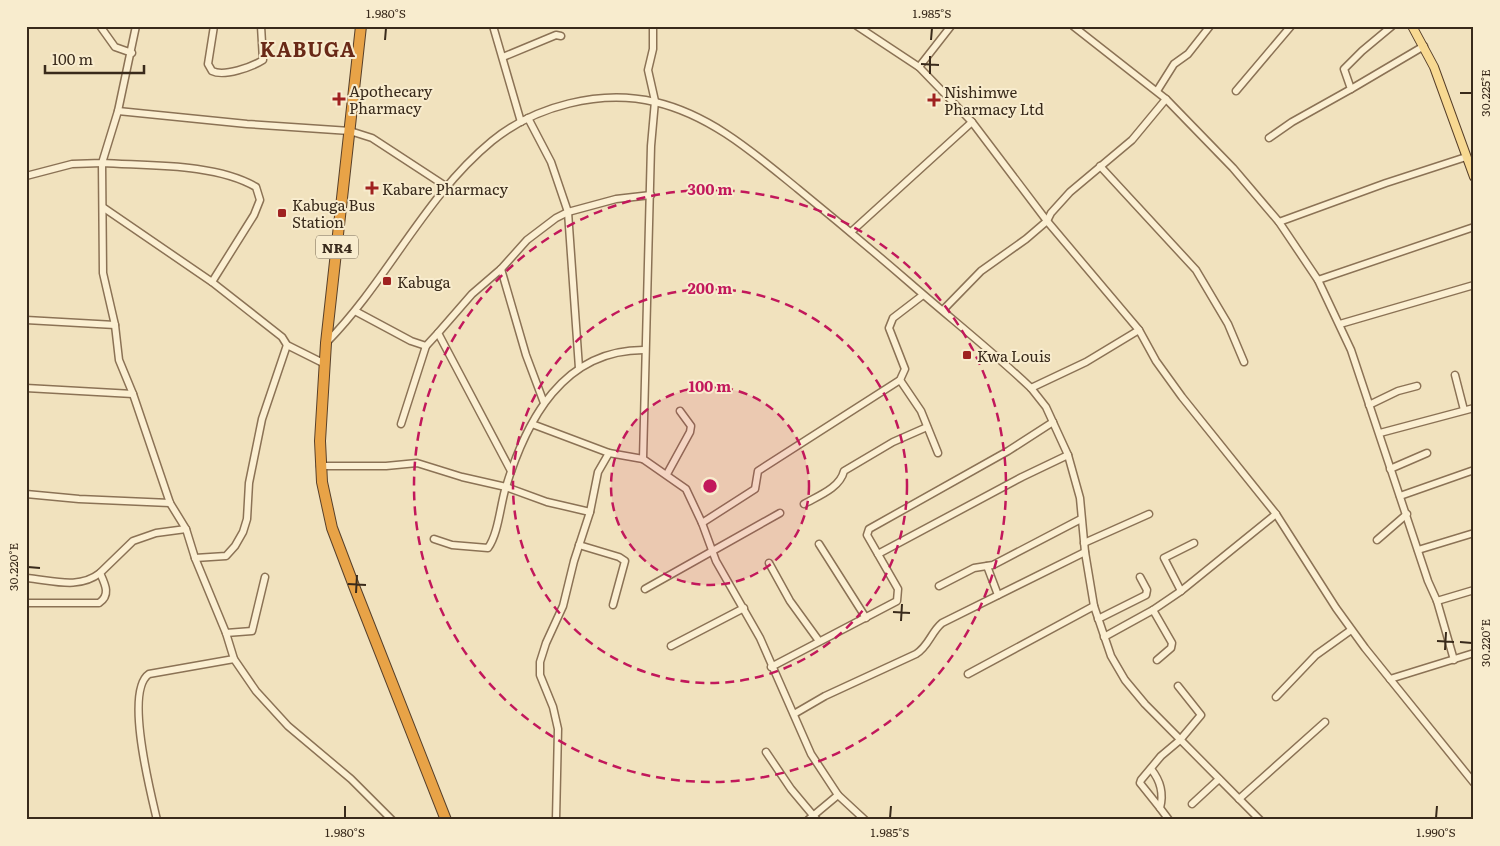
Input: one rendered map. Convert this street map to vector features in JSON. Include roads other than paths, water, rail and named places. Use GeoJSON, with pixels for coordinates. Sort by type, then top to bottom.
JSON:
{"type":"FeatureCollection","features":[{"type":"Feature","properties":{"kind":"highway","name":"NR4"},"geometry":{"type":"LineString","coordinates":[[362,26],[326,343],[320,466],[332,528],[446,820]]}},
{"type":"Feature","properties":{"kind":"main road"},"geometry":{"type":"LineString","coordinates":[[1412,26],[1424,46],[1444,92],[1474,178]]}},
{"type":"Feature","properties":{"kind":"street"},"geometry":{"type":"LineString","coordinates":[[100,26],[115,47],[132,53]]}},
{"type":"Feature","properties":{"kind":"street"},"geometry":{"type":"LineString","coordinates":[[136,26],[132,53],[118,111],[102,163],[104,208],[103,273],[115,326],[119,360],[134,394],[170,503],[186,530],[194,558],[226,632],[234,658],[256,691],[282,719],[351,779],[392,820]]}},
{"type":"Feature","properties":{"kind":"street"},"geometry":{"type":"LineString","coordinates":[[214,26],[208,64],[212,71],[222,73],[235,71],[263,60],[261,26]]}},
{"type":"Feature","properties":{"kind":"street"},"geometry":{"type":"LineString","coordinates":[[643,459],[651,146],[655,102],[648,70],[653,49],[653,26]]}},
{"type":"Feature","properties":{"kind":"street"},"geometry":{"type":"LineString","coordinates":[[857,26],[919,67],[972,122],[1047,221],[1139,330],[1156,361],[1182,397],[1276,514],[1352,630],[1474,783]]}},
{"type":"Feature","properties":{"kind":"street"},"geometry":{"type":"LineString","coordinates":[[919,67],[951,26]]}},
{"type":"Feature","properties":{"kind":"street"},"geometry":{"type":"LineString","coordinates":[[1072,26],[1157,91],[1233,168],[1279,222],[1318,280],[1340,324],[1380,432],[1390,468],[1428,581],[1437,601],[1454,660]]}},
{"type":"Feature","properties":{"kind":"street"},"geometry":{"type":"LineString","coordinates":[[1157,91],[1174,64],[1188,54],[1210,26]]}},
{"type":"Feature","properties":{"kind":"street"},"geometry":{"type":"LineString","coordinates":[[1236,91],[1291,26]]}},
{"type":"Feature","properties":{"kind":"street"},"geometry":{"type":"LineString","coordinates":[[1351,89],[1344,69],[1392,26]]}},
{"type":"Feature","properties":{"kind":"street"},"geometry":{"type":"LineString","coordinates":[[494,27],[521,122]]}},
{"type":"Feature","properties":{"kind":"street"},"geometry":{"type":"LineString","coordinates":[[503,57],[556,35],[561,36]]}},
{"type":"Feature","properties":{"kind":"street"},"geometry":{"type":"LineString","coordinates":[[1269,138],[1292,122],[1424,46]]}},
{"type":"Feature","properties":{"kind":"street"},"geometry":{"type":"LineString","coordinates":[[326,343],[355,312],[447,187],[493,140],[528,118],[582,101],[606,99],[655,102],[681,110],[716,126],[753,153],[851,232],[943,310],[1030,388],[1046,407],[1068,455],[1080,498],[1085,552],[1094,606],[1111,656],[1125,680],[1180,740],[1260,820]]}},
{"type":"Feature","properties":{"kind":"street"},"geometry":{"type":"LineString","coordinates":[[943,310],[981,271],[1026,239],[1047,221],[1051,213],[1070,192],[1132,140],[1166,99]]}},
{"type":"Feature","properties":{"kind":"street"},"geometry":{"type":"LineString","coordinates":[[118,111],[247,124],[350,131],[372,138],[447,187]]}},
{"type":"Feature","properties":{"kind":"street"},"geometry":{"type":"LineString","coordinates":[[528,118],[551,162],[568,212],[579,368]]}},
{"type":"Feature","properties":{"kind":"street"},"geometry":{"type":"LineString","coordinates":[[851,232],[972,122]]}},
{"type":"Feature","properties":{"kind":"street"},"geometry":{"type":"LineString","coordinates":[[1279,222],[1386,183],[1466,157]]}},
{"type":"Feature","properties":{"kind":"street"},"geometry":{"type":"LineString","coordinates":[[26,176],[72,164],[102,163],[217,173],[247,182],[256,188],[260,200],[254,215],[212,282]]}},
{"type":"Feature","properties":{"kind":"street"},"geometry":{"type":"LineString","coordinates":[[1100,166],[1196,270],[1228,324],[1244,362]]}},
{"type":"Feature","properties":{"kind":"street"},"geometry":{"type":"LineString","coordinates":[[401,424],[426,346],[472,294],[501,269],[528,240],[568,212],[626,197],[651,195]]}},
{"type":"Feature","properties":{"kind":"street"},"geometry":{"type":"LineString","coordinates":[[104,208],[212,282],[282,337],[287,346],[325,364]]}},
{"type":"Feature","properties":{"kind":"street"},"geometry":{"type":"LineString","coordinates":[[1318,280],[1474,227]]}},
{"type":"Feature","properties":{"kind":"street"},"geometry":{"type":"LineString","coordinates":[[501,269],[526,354],[544,403]]}},
{"type":"Feature","properties":{"kind":"street"},"geometry":{"type":"LineString","coordinates":[[1340,324],[1474,285]]}},
{"type":"Feature","properties":{"kind":"street"},"geometry":{"type":"LineString","coordinates":[[702,523],[756,489],[758,471],[900,380],[905,370],[889,328],[893,318],[923,295]]}},
{"type":"Feature","properties":{"kind":"street"},"geometry":{"type":"LineString","coordinates":[[355,312],[426,346]]}},
{"type":"Feature","properties":{"kind":"street"},"geometry":{"type":"LineString","coordinates":[[26,320],[115,326]]}},
{"type":"Feature","properties":{"kind":"street"},"geometry":{"type":"LineString","coordinates":[[1030,388],[1086,362],[1139,330]]}},
{"type":"Feature","properties":{"kind":"street"},"geometry":{"type":"LineString","coordinates":[[438,333],[512,471]]}},
{"type":"Feature","properties":{"kind":"street"},"geometry":{"type":"LineString","coordinates":[[194,558],[226,556],[244,532],[247,519],[248,483],[262,419],[287,346]]}},
{"type":"Feature","properties":{"kind":"street"},"geometry":{"type":"LineString","coordinates":[[434,539],[452,545],[488,548],[512,471],[532,424],[544,403],[579,368],[606,354],[645,350]]}},
{"type":"Feature","properties":{"kind":"street"},"geometry":{"type":"LineString","coordinates":[[1455,375],[1464,410]]}},
{"type":"Feature","properties":{"kind":"street"},"geometry":{"type":"LineString","coordinates":[[900,380],[921,411],[938,452]]}},
{"type":"Feature","properties":{"kind":"street"},"geometry":{"type":"LineString","coordinates":[[1369,405],[1398,391],[1417,386]]}},
{"type":"Feature","properties":{"kind":"street"},"geometry":{"type":"LineString","coordinates":[[26,388],[134,394]]}},
{"type":"Feature","properties":{"kind":"street"},"geometry":{"type":"LineString","coordinates":[[1380,432],[1474,408]]}},
{"type":"Feature","properties":{"kind":"street"},"geometry":{"type":"LineString","coordinates":[[667,474],[690,432],[691,426],[680,411]]}},
{"type":"Feature","properties":{"kind":"street"},"geometry":{"type":"LineString","coordinates":[[772,667],[866,618],[899,597],[898,589],[867,535],[868,529],[1008,451],[1053,422]]}},
{"type":"Feature","properties":{"kind":"street"},"geometry":{"type":"LineString","coordinates":[[532,424],[609,453],[643,459],[686,489],[702,523],[711,550],[744,608],[811,754],[838,795],[865,820]]}},
{"type":"Feature","properties":{"kind":"street"},"geometry":{"type":"LineString","coordinates":[[804,504],[836,485],[843,478],[844,472],[893,442],[928,427]]}},
{"type":"Feature","properties":{"kind":"street"},"geometry":{"type":"LineString","coordinates":[[556,820],[558,730],[553,707],[540,675],[540,662],[562,606],[590,512],[598,472],[609,453]]}},
{"type":"Feature","properties":{"kind":"street"},"geometry":{"type":"LineString","coordinates":[[1390,468],[1427,453]]}},
{"type":"Feature","properties":{"kind":"street"},"geometry":{"type":"LineString","coordinates":[[878,554],[1022,477],[1068,455]]}},
{"type":"Feature","properties":{"kind":"street"},"geometry":{"type":"LineString","coordinates":[[320,466],[373,466],[417,463],[462,477],[506,487],[546,502],[590,512]]}},
{"type":"Feature","properties":{"kind":"street"},"geometry":{"type":"LineString","coordinates":[[1400,496],[1474,470]]}},
{"type":"Feature","properties":{"kind":"street"},"geometry":{"type":"LineString","coordinates":[[26,494],[79,499],[170,503]]}},
{"type":"Feature","properties":{"kind":"street"},"geometry":{"type":"LineString","coordinates":[[644,589],[780,513]]}},
{"type":"Feature","properties":{"kind":"street"},"geometry":{"type":"LineString","coordinates":[[1084,543],[1150,514]]}},
{"type":"Feature","properties":{"kind":"street"},"geometry":{"type":"LineString","coordinates":[[1104,637],[1181,592],[1276,514]]}},
{"type":"Feature","properties":{"kind":"street"},"geometry":{"type":"LineString","coordinates":[[1377,540],[1407,514]]}},
{"type":"Feature","properties":{"kind":"street"},"geometry":{"type":"LineString","coordinates":[[939,586],[974,568],[993,565],[1081,520]]}},
{"type":"Feature","properties":{"kind":"street"},"geometry":{"type":"LineString","coordinates":[[26,578],[79,583],[88,581],[133,541],[156,533],[186,530]]}},
{"type":"Feature","properties":{"kind":"street"},"geometry":{"type":"LineString","coordinates":[[1418,550],[1474,534]]}},
{"type":"Feature","properties":{"kind":"street"},"geometry":{"type":"LineString","coordinates":[[1181,592],[1164,558],[1194,543]]}},
{"type":"Feature","properties":{"kind":"street"},"geometry":{"type":"LineString","coordinates":[[820,544],[866,618]]}},
{"type":"Feature","properties":{"kind":"street"},"geometry":{"type":"LineString","coordinates":[[579,545],[619,557],[625,561],[612,605]]}},
{"type":"Feature","properties":{"kind":"street"},"geometry":{"type":"LineString","coordinates":[[794,714],[825,696],[916,654],[927,645],[935,629],[942,623],[1085,552]]}},
{"type":"Feature","properties":{"kind":"street"},"geometry":{"type":"LineString","coordinates":[[769,563],[790,601],[819,641]]}},
{"type":"Feature","properties":{"kind":"street"},"geometry":{"type":"LineString","coordinates":[[987,566],[998,595]]}},
{"type":"Feature","properties":{"kind":"street"},"geometry":{"type":"LineString","coordinates":[[26,603],[99,604],[106,597],[107,592],[100,572]]}},
{"type":"Feature","properties":{"kind":"street"},"geometry":{"type":"LineString","coordinates":[[226,632],[252,631],[265,576]]}},
{"type":"Feature","properties":{"kind":"street"},"geometry":{"type":"LineString","coordinates":[[1098,619],[1146,595],[1148,590],[1140,577]]}},
{"type":"Feature","properties":{"kind":"street"},"geometry":{"type":"LineString","coordinates":[[1437,601],[1474,590]]}},
{"type":"Feature","properties":{"kind":"street"},"geometry":{"type":"LineString","coordinates":[[968,674],[1094,606]]}},
{"type":"Feature","properties":{"kind":"street"},"geometry":{"type":"LineString","coordinates":[[671,646],[744,608]]}},
{"type":"Feature","properties":{"kind":"street"},"geometry":{"type":"LineString","coordinates":[[1153,610],[1172,643],[1171,648],[1157,660]]}},
{"type":"Feature","properties":{"kind":"street"},"geometry":{"type":"LineString","coordinates":[[1276,697],[1316,655],[1352,630]]}},
{"type":"Feature","properties":{"kind":"street"},"geometry":{"type":"LineString","coordinates":[[1390,679],[1474,653]]}},
{"type":"Feature","properties":{"kind":"street"},"geometry":{"type":"LineString","coordinates":[[157,820],[147,780],[140,736],[139,708],[143,679],[148,674],[234,658]]}},
{"type":"Feature","properties":{"kind":"street"},"geometry":{"type":"LineString","coordinates":[[1169,820],[1140,783],[1161,756],[1180,740],[1201,715],[1178,686]]}},
{"type":"Feature","properties":{"kind":"street"},"geometry":{"type":"LineString","coordinates":[[1239,799],[1325,722]]}},
{"type":"Feature","properties":{"kind":"street"},"geometry":{"type":"LineString","coordinates":[[766,752],[813,818],[838,795]]}},
{"type":"Feature","properties":{"kind":"street"},"geometry":{"type":"LineString","coordinates":[[1151,769],[1160,780],[1162,802],[1160,808]]}},
{"type":"Feature","properties":{"kind":"street"},"geometry":{"type":"LineString","coordinates":[[1192,804],[1219,779]]}},
{"type":"Feature","properties":{"kind":"place","name":"Apothecary Pharmacy"},"geometry":{"type":"Point","coordinates":[339,99]}},
{"type":"Feature","properties":{"kind":"place","name":"Nishimwe Pharmacy Ltd"},"geometry":{"type":"Point","coordinates":[934,100]}},
{"type":"Feature","properties":{"kind":"place","name":"Kabare Pharmacy"},"geometry":{"type":"Point","coordinates":[372,188]}},
{"type":"Feature","properties":{"kind":"place","name":"Kabuga Bus Station"},"geometry":{"type":"Point","coordinates":[282,213]}},
{"type":"Feature","properties":{"kind":"place","name":"Kabuga"},"geometry":{"type":"Point","coordinates":[387,281]}},
{"type":"Feature","properties":{"kind":"place","name":"Kwa Louis"},"geometry":{"type":"Point","coordinates":[967,355]}},
{"type":"Feature","properties":{"kind":"district","name":"KABUGA"},"geometry":{"type":"Point","coordinates":[308,48]}}]}
